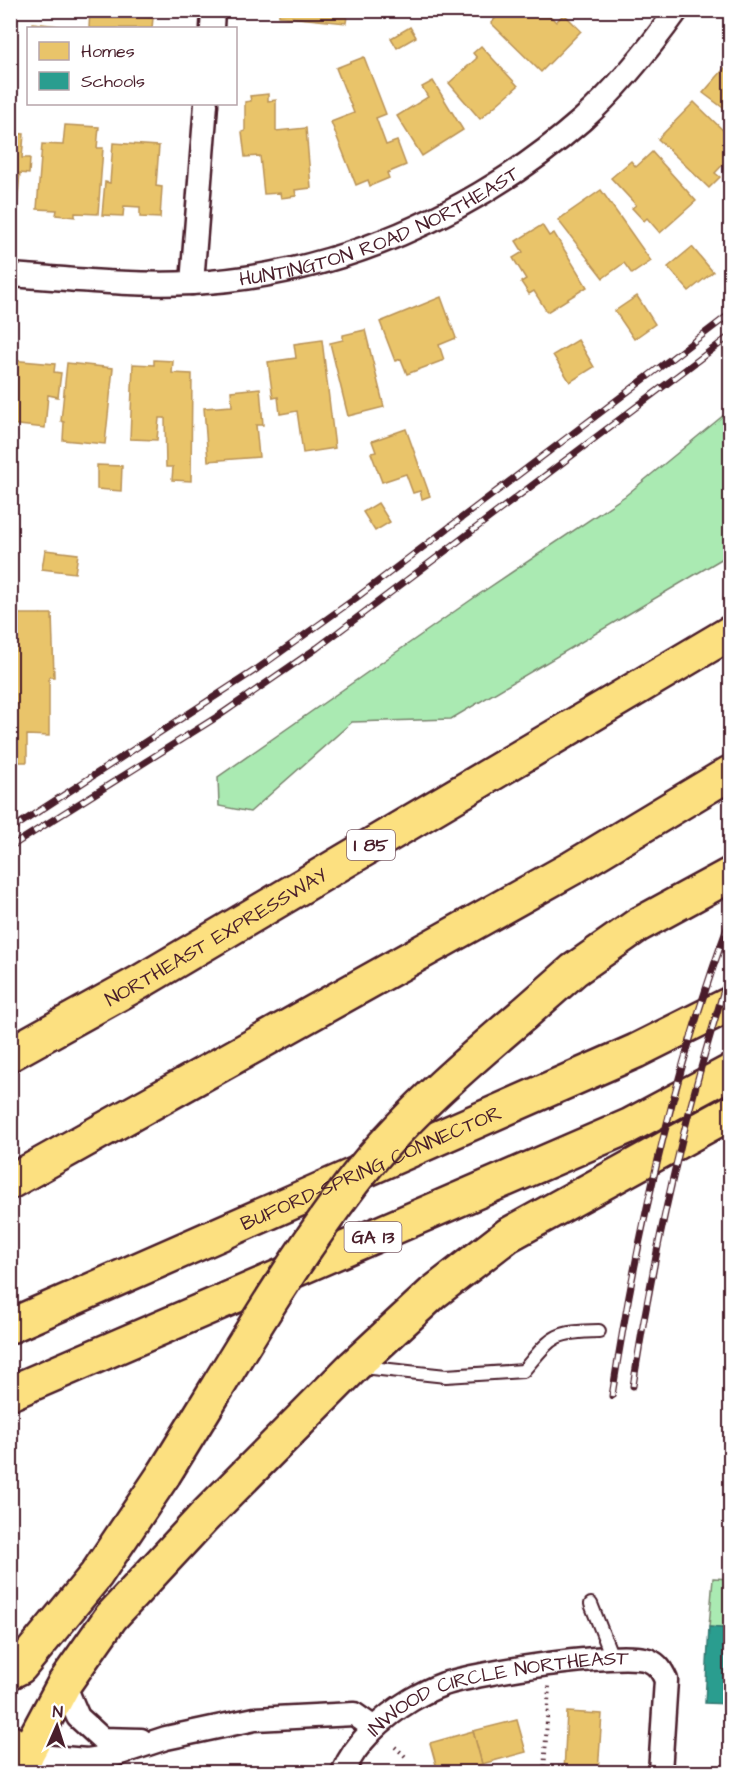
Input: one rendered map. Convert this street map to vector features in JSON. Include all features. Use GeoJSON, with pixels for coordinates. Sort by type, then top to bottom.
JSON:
{"type":"FeatureCollection","features":[{"type":"Feature","properties":{"kind":"highway","name":"NORTHEAST EXPRESSWAY"},"geometry":{"type":"LineString","coordinates":[[10,1054],[140,982],[730,633]]}},
{"type":"Feature","properties":{"kind":"highway"},"geometry":{"type":"LineString","coordinates":[[10,1182],[572,868],[730,773]]}},
{"type":"Feature","properties":{"kind":"highway"},"geometry":{"type":"LineString","coordinates":[[10,1672],[20,1667],[96,1575],[164,1474],[295,1266],[353,1182],[443,1083],[574,970],[638,925],[730,875]]}},
{"type":"Feature","properties":{"kind":"highway","name":"BUFORD-SPRING CONNECTOR"},"geometry":{"type":"LineString","coordinates":[[10,1326],[636,1051],[730,1004]]}},
{"type":"Feature","properties":{"kind":"highway","name":"GA 13"},"geometry":{"type":"LineString","coordinates":[[10,1393],[629,1126],[730,1072]]}},
{"type":"Feature","properties":{"kind":"highway"},"geometry":{"type":"LineString","coordinates":[[19,1757],[64,1684],[111,1617],[203,1518],[354,1366],[434,1293],[508,1235],[730,1113]]}},
{"type":"Feature","properties":{"kind":"street"},"geometry":{"type":"LineString","coordinates":[[212,27],[213,10]]}},
{"type":"Feature","properties":{"kind":"street","name":"HUNTINGTON ROAD NORTHEAST"},"geometry":{"type":"LineString","coordinates":[[10,274],[118,283],[192,283],[271,274],[357,252],[438,218],[514,174],[583,119],[644,56],[677,10]]}},
{"type":"Feature","properties":{"kind":"street"},"geometry":{"type":"LineString","coordinates":[[192,283],[206,105]]}},
{"type":"Feature","properties":{"kind":"street","name":"INWOOD CIRCLE NORTHEAST"},"geometry":{"type":"LineString","coordinates":[[343,1773],[347,1762],[374,1728],[411,1699],[443,1684],[612,1657],[641,1658],[651,1661],[661,1669],[666,1680],[660,1773]]}},
{"type":"Feature","properties":{"kind":"street"},"geometry":{"type":"LineString","coordinates":[[64,1684],[78,1717],[102,1738],[119,1741],[166,1738]]}},
{"type":"Feature","properties":{"kind":"street"},"geometry":{"type":"LineString","coordinates":[[19,1757],[87,1760],[108,1757],[166,1738],[255,1719],[354,1714],[374,1728]]}},
{"type":"Feature","properties":{"kind":"street"},"geometry":{"type":"LineString","coordinates":[[108,1773],[166,1738]]}},
{"type":"Feature","properties":{"kind":"lane"},"geometry":{"type":"LineString","coordinates":[[354,1366],[446,1376],[523,1371],[546,1344],[561,1333],[599,1330]]}},
{"type":"Feature","properties":{"kind":"lane"},"geometry":{"type":"LineString","coordinates":[[591,1604],[612,1657]]}},
{"type":"Feature","properties":{"kind":"path"},"geometry":{"type":"LineString","coordinates":[[544,1773],[550,1666]]}},
{"type":"Feature","properties":{"kind":"path"},"geometry":{"type":"LineString","coordinates":[[395,1747],[407,1758]]}},
{"type":"Feature","properties":{"kind":"green space"},"geometry":{"type":"Polygon","coordinates":[[[730,410],[730,554],[451,719],[352,722],[250,812],[219,806],[218,777],[478,595],[625,496],[730,410]]]}},
{"type":"Feature","properties":{"kind":"green space"},"geometry":{"type":"Polygon","coordinates":[[[713,1578],[730,1579],[730,1629],[709,1627],[713,1578]]]}},
{"type":"Feature","properties":{"kind":"building: Homes"},"geometry":{"type":"Polygon","coordinates":[[[90,10],[144,10],[144,17],[153,18],[152,27],[89,27],[90,10]]]}},
{"type":"Feature","properties":{"kind":"building: Homes"},"geometry":{"type":"Polygon","coordinates":[[[279,10],[348,10],[346,23],[279,16],[279,10]]]}},
{"type":"Feature","properties":{"kind":"building: Homes"},"geometry":{"type":"Polygon","coordinates":[[[462,10],[477,10],[470,18],[462,10]]]}},
{"type":"Feature","properties":{"kind":"building: Homes"},"geometry":{"type":"Polygon","coordinates":[[[503,10],[544,10],[556,22],[564,14],[581,31],[541,72],[491,23],[503,10]]]}},
{"type":"Feature","properties":{"kind":"building: Homes"},"geometry":{"type":"Polygon","coordinates":[[[578,10],[592,10],[588,16],[578,10]]]}},
{"type":"Feature","properties":{"kind":"building: Homes"},"geometry":{"type":"Polygon","coordinates":[[[32,23],[59,26],[59,27],[31,27],[32,23]]]}},
{"type":"Feature","properties":{"kind":"building: Homes"},"geometry":{"type":"Polygon","coordinates":[[[410,27],[416,37],[397,48],[391,38],[410,27]]]}},
{"type":"Feature","properties":{"kind":"building: Homes"},"geometry":{"type":"Polygon","coordinates":[[[481,46],[518,86],[480,119],[449,83],[477,58],[473,53],[481,46]]]}},
{"type":"Feature","properties":{"kind":"building: Homes"},"geometry":{"type":"Polygon","coordinates":[[[364,57],[386,114],[376,118],[386,145],[397,141],[406,165],[387,173],[389,178],[370,186],[368,180],[356,185],[331,122],[354,113],[336,68],[364,57]]]}},
{"type":"Feature","properties":{"kind":"building: Homes"},"geometry":{"type":"Polygon","coordinates":[[[730,62],[730,113],[703,93],[730,62]]]}},
{"type":"Feature","properties":{"kind":"building: Homes"},"geometry":{"type":"Polygon","coordinates":[[[433,81],[463,130],[422,156],[397,116],[428,97],[422,87],[433,81]]]}},
{"type":"Feature","properties":{"kind":"building: Homes"},"geometry":{"type":"Polygon","coordinates":[[[268,94],[268,101],[276,100],[276,131],[306,128],[311,188],[295,190],[296,196],[281,198],[280,193],[264,194],[260,156],[245,157],[242,132],[245,131],[245,102],[251,101],[250,96],[268,94]]]}},
{"type":"Feature","properties":{"kind":"building: Homes"},"geometry":{"type":"Polygon","coordinates":[[[694,102],[730,137],[730,157],[715,173],[720,177],[709,188],[658,139],[694,102]]]}},
{"type":"Feature","properties":{"kind":"building: Homes"},"geometry":{"type":"Polygon","coordinates":[[[65,125],[99,127],[97,148],[103,148],[98,214],[75,213],[75,217],[56,215],[57,210],[37,209],[42,144],[63,145],[65,125]]]}},
{"type":"Feature","properties":{"kind":"building: Homes"},"geometry":{"type":"Polygon","coordinates":[[[10,133],[24,134],[22,158],[30,158],[29,174],[20,173],[17,207],[13,207],[13,215],[10,214],[10,133]]]}},
{"type":"Feature","properties":{"kind":"building: Homes"},"geometry":{"type":"Polygon","coordinates":[[[113,143],[159,146],[156,186],[162,187],[160,218],[140,217],[140,207],[124,206],[123,216],[102,215],[105,182],[110,183],[113,143]]]}},
{"type":"Feature","properties":{"kind":"building: Homes"},"geometry":{"type":"Polygon","coordinates":[[[652,152],[696,201],[660,233],[647,218],[644,221],[632,208],[636,205],[611,178],[631,161],[636,167],[652,152]]]}},
{"type":"Feature","properties":{"kind":"building: Homes"},"geometry":{"type":"Polygon","coordinates":[[[601,190],[651,261],[632,274],[624,263],[603,278],[558,220],[601,190]]]}},
{"type":"Feature","properties":{"kind":"building: Homes"},"geometry":{"type":"Polygon","coordinates":[[[542,225],[549,236],[554,233],[587,287],[547,312],[534,291],[529,294],[521,282],[526,279],[513,258],[523,252],[516,241],[542,225]]]}},
{"type":"Feature","properties":{"kind":"building: Homes"},"geometry":{"type":"Polygon","coordinates":[[[692,247],[713,272],[689,291],[668,267],[692,247]]]}},
{"type":"Feature","properties":{"kind":"building: Homes"},"geometry":{"type":"Polygon","coordinates":[[[637,296],[655,324],[634,339],[615,311],[637,296]]]}},
{"type":"Feature","properties":{"kind":"building: Homes"},"geometry":{"type":"Polygon","coordinates":[[[441,297],[456,338],[439,345],[444,360],[407,374],[401,359],[395,361],[380,322],[441,297]]]}},
{"type":"Feature","properties":{"kind":"building: Homes"},"geometry":{"type":"Polygon","coordinates":[[[365,330],[384,407],[348,416],[330,343],[343,340],[343,335],[365,330]]]}},
{"type":"Feature","properties":{"kind":"building: Homes"},"geometry":{"type":"Polygon","coordinates":[[[322,340],[335,448],[303,453],[297,411],[280,414],[278,397],[273,398],[268,362],[296,358],[294,344],[322,340]]]}},
{"type":"Feature","properties":{"kind":"building: Homes"},"geometry":{"type":"Polygon","coordinates":[[[578,340],[594,367],[570,382],[553,355],[578,340]]]}},
{"type":"Feature","properties":{"kind":"building: Homes"},"geometry":{"type":"Polygon","coordinates":[[[10,360],[55,364],[54,372],[61,373],[58,397],[48,395],[45,428],[10,424],[10,360]]]}},
{"type":"Feature","properties":{"kind":"building: Homes"},"geometry":{"type":"Polygon","coordinates":[[[154,360],[173,361],[172,373],[192,374],[191,481],[172,480],[173,467],[166,467],[165,418],[159,418],[157,440],[130,439],[133,364],[154,365],[154,360]]]}},
{"type":"Feature","properties":{"kind":"building: Homes"},"geometry":{"type":"Polygon","coordinates":[[[67,363],[113,368],[105,444],[63,440],[64,422],[61,421],[67,363]]]}},
{"type":"Feature","properties":{"kind":"building: Homes"},"geometry":{"type":"Polygon","coordinates":[[[260,388],[263,425],[256,425],[259,457],[208,461],[204,408],[232,406],[231,391],[260,388]]]}},
{"type":"Feature","properties":{"kind":"building: Homes"},"geometry":{"type":"Polygon","coordinates":[[[406,429],[430,496],[422,499],[420,491],[413,493],[406,474],[382,482],[371,453],[376,452],[372,441],[406,429]]]}},
{"type":"Feature","properties":{"kind":"building: Homes"},"geometry":{"type":"Polygon","coordinates":[[[97,465],[122,466],[121,491],[97,489],[97,465]]]}},
{"type":"Feature","properties":{"kind":"building: Homes"},"geometry":{"type":"Polygon","coordinates":[[[378,503],[390,522],[375,531],[363,512],[378,503]]]}},
{"type":"Feature","properties":{"kind":"building: Homes"},"geometry":{"type":"Polygon","coordinates":[[[45,550],[78,554],[75,573],[42,569],[45,550]]]}},
{"type":"Feature","properties":{"kind":"building: Homes"},"geometry":{"type":"Polygon","coordinates":[[[10,614],[52,614],[54,677],[49,677],[49,736],[27,735],[27,762],[10,762],[10,614]]]}},
{"type":"Feature","properties":{"kind":"building: Homes"},"geometry":{"type":"Polygon","coordinates":[[[567,1712],[602,1714],[598,1772],[564,1772],[567,1712]]]}},
{"type":"Feature","properties":{"kind":"building: Homes"},"geometry":{"type":"Polygon","coordinates":[[[517,1720],[526,1752],[482,1764],[473,1731],[517,1720]]]}},
{"type":"Feature","properties":{"kind":"building: Homes"},"geometry":{"type":"Polygon","coordinates":[[[473,1731],[482,1764],[452,1772],[438,1772],[430,1743],[473,1731]]]}},
{"type":"Feature","properties":{"kind":"building: Schools"},"geometry":{"type":"Polygon","coordinates":[[[709,1627],[730,1629],[730,1704],[705,1703],[709,1627]]]}},
{"type":"Feature","properties":{"kind":"railway"},"geometry":{"type":"LineString","coordinates":[[10,830],[257,669],[356,598],[730,314]]}},
{"type":"Feature","properties":{"kind":"railway"},"geometry":{"type":"LineString","coordinates":[[10,847],[220,715],[317,648],[730,336]]}},
{"type":"Feature","properties":{"kind":"railway"},"geometry":{"type":"LineString","coordinates":[[612,1396],[633,1275],[659,1155],[691,1036],[730,920]]}},
{"type":"Feature","properties":{"kind":"railway"},"geometry":{"type":"LineString","coordinates":[[633,1386],[651,1280],[673,1176],[699,1073],[730,971]]}}]}
